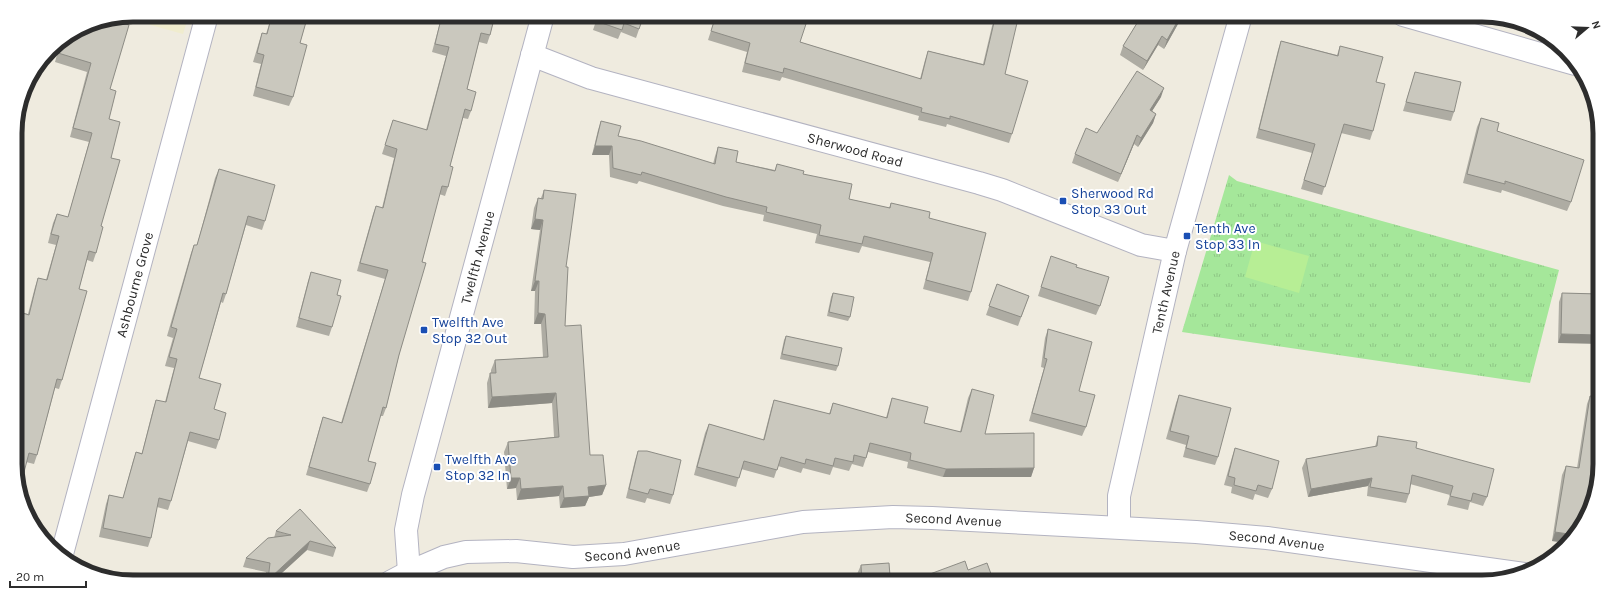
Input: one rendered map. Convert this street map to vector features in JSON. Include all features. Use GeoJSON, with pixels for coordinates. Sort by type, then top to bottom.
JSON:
{"type":"FeatureCollection","features":[{"type":"Feature","properties":{"kind":"street","name":"Ashbourne Grove"},"geometry":{"type":"LineString","coordinates":[[63,550],[205,22]]}},
{"type":"Feature","properties":{"kind":"street","name":"Twelfth Avenue"},"geometry":{"type":"LineString","coordinates":[[409,572],[406,530],[413,495],[540,22]]}},
{"type":"Feature","properties":{"kind":"street","name":"Tenth Avenue"},"geometry":{"type":"LineString","coordinates":[[1119,527],[1119,496],[1175,251],[1239,22]]}},
{"type":"Feature","properties":{"kind":"street"},"geometry":{"type":"LineString","coordinates":[[1428,22],[1567,62]]}},
{"type":"Feature","properties":{"kind":"street","name":"Sherwood Road"},"geometry":{"type":"LineString","coordinates":[[532,55],[591,78],[996,188],[1141,245],[1175,251]]}},
{"type":"Feature","properties":{"kind":"street","name":"Second Avenue"},"geometry":{"type":"LineString","coordinates":[[403,575],[444,557],[466,552],[516,551],[572,557],[624,554],[803,522],[846,519],[932,518],[1119,527],[1267,538],[1508,572]]}},
{"type":"Feature","properties":{"kind":"shaded area"},"geometry":{"type":"Polygon","coordinates":[[[140,22],[187,22],[183,34],[140,22]]]}},
{"type":"Feature","properties":{"kind":"green space"},"geometry":{"type":"Polygon","coordinates":[[[1229,175],[1237,181],[1559,270],[1530,383],[1182,332],[1229,175]]]}},
{"type":"Feature","properties":{"kind":"green space"},"geometry":{"type":"Polygon","coordinates":[[[1255,241],[1309,256],[1299,293],[1245,277],[1255,241]]]}},
{"type":"Feature","properties":{"kind":"building"},"geometry":{"type":"Polygon","coordinates":[[[270,22],[306,22],[300,43],[307,45],[293,97],[256,87],[264,55],[257,53],[262,33],[267,34],[270,22]]]}},
{"type":"Feature","properties":{"kind":"building"},"geometry":{"type":"Polygon","coordinates":[[[440,22],[493,22],[490,35],[481,33],[467,89],[476,92],[471,111],[465,109],[450,166],[453,167],[448,187],[442,186],[422,262],[426,263],[399,355],[386,408],[383,407],[368,461],[376,463],[370,484],[309,467],[323,417],[342,423],[388,270],[360,263],[376,206],[383,208],[397,149],[385,145],[393,120],[427,130],[449,47],[435,44],[440,22]]]}},
{"type":"Feature","properties":{"kind":"building"},"geometry":{"type":"Polygon","coordinates":[[[599,22],[642,22],[639,29],[624,23],[622,30],[599,22]]]}},
{"type":"Feature","properties":{"kind":"building"},"geometry":{"type":"Polygon","coordinates":[[[714,22],[798,22],[806,24],[800,42],[921,79],[928,51],[984,65],[994,22],[1013,22],[1017,23],[1005,74],[1028,81],[1012,134],[950,116],[950,119],[921,112],[922,108],[784,68],[783,73],[745,63],[750,43],[711,31],[714,22]]]}},
{"type":"Feature","properties":{"kind":"building"},"geometry":{"type":"Polygon","coordinates":[[[1138,22],[1177,22],[1167,40],[1162,36],[1147,61],[1123,46],[1138,22]]]}},
{"type":"Feature","properties":{"kind":"building"},"geometry":{"type":"Polygon","coordinates":[[[121,23],[129,25],[110,89],[116,91],[109,119],[120,122],[111,158],[120,160],[101,226],[103,227],[96,253],[89,251],[79,289],[87,291],[62,380],[57,379],[37,455],[29,453],[23,477],[22,313],[29,315],[38,278],[47,280],[59,236],[51,234],[57,214],[68,217],[92,133],[73,128],[91,63],[58,53],[59,50],[65,45],[90,30],[121,23]]]}},
{"type":"Feature","properties":{"kind":"building"},"geometry":{"type":"Polygon","coordinates":[[[1281,41],[1338,56],[1340,46],[1383,57],[1376,82],[1385,84],[1373,131],[1344,124],[1325,187],[1304,180],[1315,144],[1259,129],[1281,41]]]}},
{"type":"Feature","properties":{"kind":"building"},"geometry":{"type":"Polygon","coordinates":[[[1137,71],[1164,88],[1150,110],[1156,114],[1141,138],[1137,135],[1121,174],[1075,154],[1086,128],[1097,133],[1137,71]]]}},
{"type":"Feature","properties":{"kind":"building"},"geometry":{"type":"Polygon","coordinates":[[[1415,72],[1461,82],[1454,112],[1406,102],[1415,72]]]}},
{"type":"Feature","properties":{"kind":"building"},"geometry":{"type":"Polygon","coordinates":[[[1481,118],[1499,123],[1497,131],[1584,160],[1571,202],[1505,181],[1505,184],[1467,174],[1481,118]]]}},
{"type":"Feature","properties":{"kind":"building"},"geometry":{"type":"Polygon","coordinates":[[[601,121],[621,126],[618,136],[641,141],[715,164],[718,147],[738,151],[736,162],[775,171],[777,164],[804,171],[803,174],[852,184],[849,199],[890,208],[891,203],[930,212],[929,218],[986,233],[971,292],[926,280],[933,253],[864,236],[862,244],[819,235],[821,225],[766,212],[767,207],[726,197],[642,172],[641,175],[613,168],[612,146],[595,146],[601,121]]]}},
{"type":"Feature","properties":{"kind":"building"},"geometry":{"type":"Polygon","coordinates":[[[219,169],[275,185],[265,221],[248,216],[226,294],[223,293],[199,378],[221,384],[214,409],[226,413],[219,440],[190,432],[171,501],[159,498],[151,538],[103,528],[109,495],[123,498],[136,452],[142,454],[156,400],[166,402],[177,359],[169,357],[177,329],[171,327],[194,245],[197,245],[219,169]]]}},
{"type":"Feature","properties":{"kind":"building"},"geometry":{"type":"Polygon","coordinates":[[[544,190],[576,194],[566,267],[568,267],[565,326],[581,325],[590,455],[603,455],[606,485],[588,487],[589,496],[564,498],[563,486],[521,489],[520,478],[511,478],[508,442],[559,437],[556,393],[492,397],[490,373],[496,373],[495,360],[548,357],[545,314],[538,313],[539,281],[535,281],[543,220],[535,219],[538,198],[543,199],[544,190]]]}},
{"type":"Feature","properties":{"kind":"building"},"geometry":{"type":"Polygon","coordinates":[[[1051,256],[1077,265],[1076,267],[1109,277],[1100,306],[1041,287],[1051,256]]]}},
{"type":"Feature","properties":{"kind":"building"},"geometry":{"type":"Polygon","coordinates":[[[311,272],[341,280],[337,295],[341,296],[332,327],[299,318],[311,272]]]}},
{"type":"Feature","properties":{"kind":"building"},"geometry":{"type":"Polygon","coordinates":[[[997,284],[1029,296],[1021,317],[989,306],[997,284]]]}},
{"type":"Feature","properties":{"kind":"building"},"geometry":{"type":"Polygon","coordinates":[[[833,293],[854,297],[850,317],[829,312],[833,293]]]}},
{"type":"Feature","properties":{"kind":"building"},"geometry":{"type":"Polygon","coordinates":[[[1562,293],[1593,294],[1593,335],[1561,334],[1562,293]]]}},
{"type":"Feature","properties":{"kind":"building"},"geometry":{"type":"Polygon","coordinates":[[[1048,329],[1092,342],[1079,391],[1095,395],[1086,427],[1032,413],[1047,359],[1044,358],[1048,329]]]}},
{"type":"Feature","properties":{"kind":"building"},"geometry":{"type":"Polygon","coordinates":[[[786,336],[842,348],[838,366],[782,354],[786,336]]]}},
{"type":"Feature","properties":{"kind":"building"},"geometry":{"type":"Polygon","coordinates":[[[972,389],[994,395],[985,434],[1034,433],[1034,468],[946,469],[910,460],[911,453],[870,443],[866,458],[854,455],[853,462],[835,458],[833,466],[806,459],[805,464],[781,457],[777,470],[744,461],[739,478],[697,467],[709,424],[764,440],[774,400],[830,414],[833,403],[887,418],[892,398],[928,407],[924,423],[961,432],[972,389]]]}},
{"type":"Feature","properties":{"kind":"building"},"geometry":{"type":"Polygon","coordinates":[[[1179,395],[1231,408],[1218,457],[1186,448],[1189,436],[1170,431],[1179,395]]]}},
{"type":"Feature","properties":{"kind":"building"},"geometry":{"type":"Polygon","coordinates":[[[1590,396],[1593,396],[1593,464],[1589,493],[1582,513],[1568,534],[1555,532],[1566,466],[1579,468],[1590,396]]]}},
{"type":"Feature","properties":{"kind":"building"},"geometry":{"type":"Polygon","coordinates":[[[1378,436],[1417,442],[1416,448],[1494,469],[1487,497],[1473,493],[1471,501],[1450,496],[1453,486],[1412,475],[1409,494],[1370,487],[1372,478],[1311,489],[1306,459],[1377,446],[1378,436]]]}},
{"type":"Feature","properties":{"kind":"building"},"geometry":{"type":"Polygon","coordinates":[[[1235,448],[1279,461],[1272,489],[1258,485],[1256,491],[1234,485],[1235,478],[1228,476],[1235,448]]]}},
{"type":"Feature","properties":{"kind":"building"},"geometry":{"type":"Polygon","coordinates":[[[638,451],[647,451],[681,460],[673,495],[650,489],[648,494],[629,489],[638,451]]]}},
{"type":"Feature","properties":{"kind":"building"},"geometry":{"type":"Polygon","coordinates":[[[300,509],[336,548],[310,541],[273,575],[269,575],[270,563],[246,558],[268,538],[291,535],[276,531],[300,509]]]}},
{"type":"Feature","properties":{"kind":"building"},"geometry":{"type":"Polygon","coordinates":[[[965,561],[968,570],[987,563],[991,575],[910,575],[930,574],[965,561]]]}},
{"type":"Feature","properties":{"kind":"building"},"geometry":{"type":"Polygon","coordinates":[[[889,563],[890,575],[862,575],[861,565],[889,563]]]}},
{"type":"Feature","properties":{"kind":"building"},"geometry":{"type":"Polygon","coordinates":[[[109,572],[156,574],[125,575],[109,572]]]}},
{"type":"Feature","properties":{"kind":"place","name":"Sherwood Rd Stop 33 Out"},"geometry":{"type":"Point","coordinates":[1063,201]}},
{"type":"Feature","properties":{"kind":"place","name":"Tenth Ave Stop 33 In"},"geometry":{"type":"Point","coordinates":[1187,236]}},
{"type":"Feature","properties":{"kind":"place","name":"Twelfth Ave Stop 32 Out"},"geometry":{"type":"Point","coordinates":[424,330]}},
{"type":"Feature","properties":{"kind":"place","name":"Twelfth Ave Stop 32 In"},"geometry":{"type":"Point","coordinates":[437,467]}}]}
